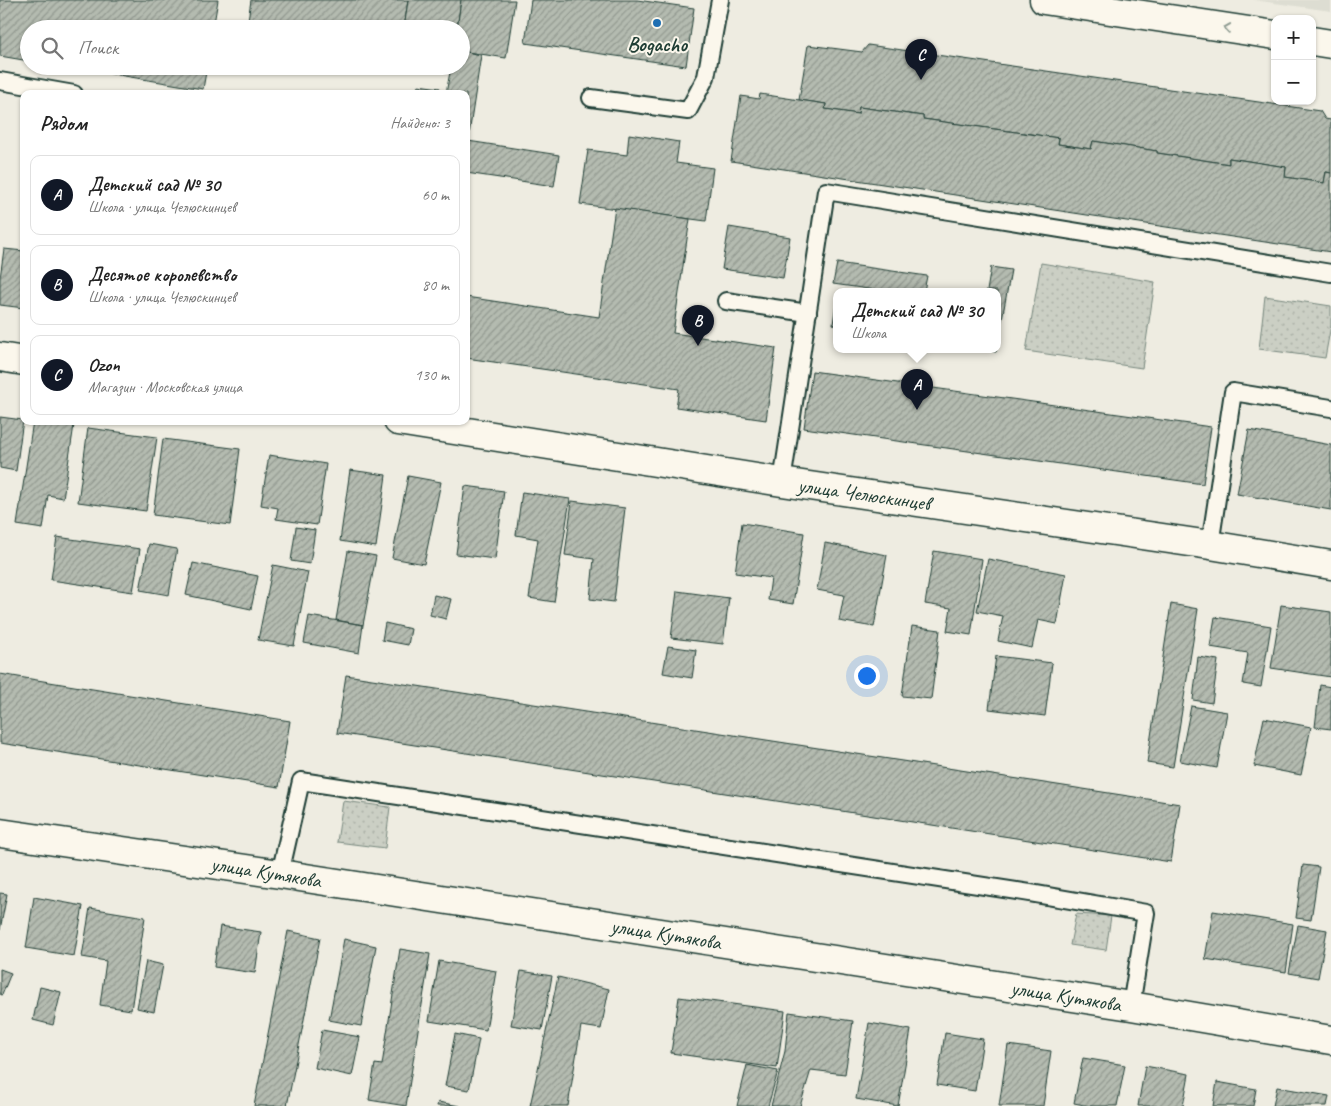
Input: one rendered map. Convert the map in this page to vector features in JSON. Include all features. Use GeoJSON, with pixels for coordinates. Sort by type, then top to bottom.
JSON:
{"type":"FeatureCollection","features":[{"type":"Feature","properties":{"kind":"street"},"geometry":{"type":"LineString","coordinates":[[1044,0],[1271,34]]}},
{"type":"Feature","properties":{"kind":"street"},"geometry":{"type":"LineString","coordinates":[[1316,42],[1331,44]]}},
{"type":"Feature","properties":{"kind":"street"},"geometry":{"type":"LineString","coordinates":[[0,357],[20,360]]}},
{"type":"Feature","properties":{"kind":"street","name":"улица Челюскинцев"},"geometry":{"type":"LineString","coordinates":[[423,425],[782,482],[1210,545],[1331,565]]}},
{"type":"Feature","properties":{"kind":"street","name":"улица Кутякова"},"geometry":{"type":"LineString","coordinates":[[0,833],[280,874],[1130,1006],[1331,1040]]}},
{"type":"Feature","properties":{"kind":"lane"},"geometry":{"type":"LineString","coordinates":[[591,98],[688,110],[706,77],[720,0]]}},
{"type":"Feature","properties":{"kind":"lane"},"geometry":{"type":"LineString","coordinates":[[0,81],[51,90]]}},
{"type":"Feature","properties":{"kind":"lane"},"geometry":{"type":"LineString","coordinates":[[782,482],[826,191],[1331,273]]}},
{"type":"Feature","properties":{"kind":"lane"},"geometry":{"type":"LineString","coordinates":[[726,300],[808,313]]}},
{"type":"Feature","properties":{"kind":"lane"},"geometry":{"type":"LineString","coordinates":[[1210,545],[1233,392],[1331,408]]}},
{"type":"Feature","properties":{"kind":"lane"},"geometry":{"type":"LineString","coordinates":[[280,874],[302,781],[1030,893],[1146,913],[1130,1006]]}},
{"type":"Feature","properties":{"kind":"shaded area"},"geometry":{"type":"Polygon","coordinates":[[[1254,0],[1331,0],[1331,11],[1254,0]]]}},
{"type":"Feature","properties":{"kind":"shaded area"},"geometry":{"type":"Polygon","coordinates":[[[1041,263],[1155,282],[1142,368],[1026,351],[1041,263]]]}},
{"type":"Feature","properties":{"kind":"shaded area"},"geometry":{"type":"Polygon","coordinates":[[[1265,296],[1331,306],[1331,325],[1325,358],[1259,349],[1265,296]]]}},
{"type":"Feature","properties":{"kind":"shaded area"},"geometry":{"type":"Polygon","coordinates":[[[343,801],[390,807],[385,848],[337,842],[343,801]]]}},
{"type":"Feature","properties":{"kind":"shaded area"},"geometry":{"type":"Polygon","coordinates":[[[1076,914],[1111,916],[1106,950],[1070,945],[1076,914]]]}},
{"type":"Feature","properties":{"kind":"building"},"geometry":{"type":"Polygon","coordinates":[[[0,0],[218,0],[215,20],[20,20],[20,59],[0,56],[0,0]]]}},
{"type":"Feature","properties":{"kind":"building"},"geometry":{"type":"Polygon","coordinates":[[[251,0],[408,0],[405,20],[248,20],[251,0]]]}},
{"type":"Feature","properties":{"kind":"building"},"geometry":{"type":"Polygon","coordinates":[[[408,0],[461,0],[458,20],[405,20],[408,0]]]}},
{"type":"Feature","properties":{"kind":"building"},"geometry":{"type":"Polygon","coordinates":[[[461,0],[515,0],[506,58],[470,52],[470,20],[458,20],[461,0]]]}},
{"type":"Feature","properties":{"kind":"building"},"geometry":{"type":"Polygon","coordinates":[[[531,0],[637,0],[694,8],[686,66],[525,43],[531,0]]]}},
{"type":"Feature","properties":{"kind":"building"},"geometry":{"type":"Polygon","coordinates":[[[808,45],[862,52],[868,45],[1320,111],[1325,119],[1331,120],[1331,173],[1326,172],[1324,183],[1285,177],[1286,167],[1229,158],[1229,164],[1093,141],[1091,149],[1058,144],[1059,138],[923,119],[923,116],[859,107],[858,114],[825,109],[826,104],[799,100],[808,45]]]}},
{"type":"Feature","properties":{"kind":"building"},"geometry":{"type":"Polygon","coordinates":[[[470,53],[481,55],[470,128],[470,90],[447,90],[449,75],[470,75],[470,53]]]}},
{"type":"Feature","properties":{"kind":"building"},"geometry":{"type":"Polygon","coordinates":[[[118,75],[205,75],[203,89],[118,75]]]}},
{"type":"Feature","properties":{"kind":"building"},"geometry":{"type":"Polygon","coordinates":[[[418,85],[440,88],[440,90],[417,90],[418,85]]]}},
{"type":"Feature","properties":{"kind":"building"},"geometry":{"type":"Polygon","coordinates":[[[760,94],[826,104],[825,109],[858,114],[859,107],[923,116],[923,119],[1059,138],[1058,144],[1091,149],[1093,141],[1229,164],[1229,158],[1286,167],[1285,177],[1324,183],[1326,172],[1331,173],[1331,252],[731,161],[741,96],[759,99],[760,94]]]}},
{"type":"Feature","properties":{"kind":"building"},"geometry":{"type":"Polygon","coordinates":[[[629,134],[679,142],[676,163],[713,168],[706,221],[580,204],[588,150],[627,155],[629,134]]]}},
{"type":"Feature","properties":{"kind":"building"},"geometry":{"type":"Polygon","coordinates":[[[470,141],[559,155],[554,186],[470,174],[470,141]]]}},
{"type":"Feature","properties":{"kind":"building"},"geometry":{"type":"Polygon","coordinates":[[[615,208],[690,219],[673,333],[776,348],[766,420],[676,407],[679,389],[470,359],[470,298],[599,317],[615,208]]]}},
{"type":"Feature","properties":{"kind":"building"},"geometry":{"type":"Polygon","coordinates":[[[729,227],[790,237],[783,278],[722,269],[729,227]]]}},
{"type":"Feature","properties":{"kind":"building"},"geometry":{"type":"Polygon","coordinates":[[[4,249],[20,251],[20,308],[0,305],[0,278],[4,249]]]}},
{"type":"Feature","properties":{"kind":"building"},"geometry":{"type":"Polygon","coordinates":[[[837,263],[927,276],[925,288],[862,288],[833,284],[837,263]]]}},
{"type":"Feature","properties":{"kind":"building"},"geometry":{"type":"Polygon","coordinates":[[[991,267],[1011,270],[1001,325],[1001,288],[988,288],[991,267]]]}},
{"type":"Feature","properties":{"kind":"building"},"geometry":{"type":"Polygon","coordinates":[[[812,371],[1211,427],[1203,484],[804,428],[812,371]]]}},
{"type":"Feature","properties":{"kind":"building"},"geometry":{"type":"Polygon","coordinates":[[[0,417],[20,420],[20,425],[22,425],[16,471],[0,468],[0,417]]]}},
{"type":"Feature","properties":{"kind":"building"},"geometry":{"type":"Polygon","coordinates":[[[32,425],[74,425],[63,498],[48,495],[43,529],[17,525],[32,425]]]}},
{"type":"Feature","properties":{"kind":"building"},"geometry":{"type":"Polygon","coordinates":[[[88,428],[157,437],[146,511],[78,502],[88,428]]]}},
{"type":"Feature","properties":{"kind":"building"},"geometry":{"type":"Polygon","coordinates":[[[1249,430],[1331,445],[1331,510],[1237,494],[1249,430]]]}},
{"type":"Feature","properties":{"kind":"building"},"geometry":{"type":"Polygon","coordinates":[[[163,439],[240,449],[230,525],[153,515],[163,439]]]}},
{"type":"Feature","properties":{"kind":"building"},"geometry":{"type":"Polygon","coordinates":[[[269,455],[326,464],[317,525],[276,519],[278,508],[261,505],[269,455]]]}},
{"type":"Feature","properties":{"kind":"building"},"geometry":{"type":"Polygon","coordinates":[[[350,470],[386,475],[376,547],[340,541],[350,470]]]}},
{"type":"Feature","properties":{"kind":"building"},"geometry":{"type":"Polygon","coordinates":[[[408,476],[441,482],[424,564],[392,558],[408,476]]]}},
{"type":"Feature","properties":{"kind":"building"},"geometry":{"type":"Polygon","coordinates":[[[465,486],[504,491],[495,559],[456,554],[465,486]]]}},
{"type":"Feature","properties":{"kind":"building"},"geometry":{"type":"Polygon","coordinates":[[[522,492],[570,499],[554,602],[529,598],[538,539],[516,535],[522,492]]]}},
{"type":"Feature","properties":{"kind":"building"},"geometry":{"type":"Polygon","coordinates":[[[572,501],[625,508],[614,602],[590,599],[594,559],[565,555],[572,501]]]}},
{"type":"Feature","properties":{"kind":"building"},"geometry":{"type":"Polygon","coordinates":[[[742,523],[804,533],[793,604],[768,600],[771,578],[735,573],[742,523]]]}},
{"type":"Feature","properties":{"kind":"building"},"geometry":{"type":"Polygon","coordinates":[[[296,527],[315,530],[310,564],[291,561],[296,527]]]}},
{"type":"Feature","properties":{"kind":"building"},"geometry":{"type":"Polygon","coordinates":[[[57,537],[140,549],[133,592],[51,580],[57,537]]]}},
{"type":"Feature","properties":{"kind":"building"},"geometry":{"type":"Polygon","coordinates":[[[825,543],[887,555],[874,627],[839,621],[844,595],[817,590],[825,543]]]}},
{"type":"Feature","properties":{"kind":"building"},"geometry":{"type":"Polygon","coordinates":[[[149,544],[177,549],[169,595],[140,590],[149,544]]]}},
{"type":"Feature","properties":{"kind":"building"},"geometry":{"type":"Polygon","coordinates":[[[348,551],[376,556],[363,625],[336,620],[348,551]]]}},
{"type":"Feature","properties":{"kind":"building"},"geometry":{"type":"Polygon","coordinates":[[[934,551],[982,559],[971,635],[947,631],[951,608],[925,604],[934,551]]]}},
{"type":"Feature","properties":{"kind":"building"},"geometry":{"type":"Polygon","coordinates":[[[988,559],[1066,574],[1057,624],[1038,620],[1032,648],[998,641],[1003,616],[977,611],[988,559]]]}},
{"type":"Feature","properties":{"kind":"building"},"geometry":{"type":"Polygon","coordinates":[[[193,563],[258,576],[251,609],[186,595],[193,563]]]}},
{"type":"Feature","properties":{"kind":"building"},"geometry":{"type":"Polygon","coordinates":[[[273,565],[308,572],[294,646],[258,640],[273,565]]]}},
{"type":"Feature","properties":{"kind":"building"},"geometry":{"type":"Polygon","coordinates":[[[677,591],[729,598],[723,644],[671,638],[677,591]]]}},
{"type":"Feature","properties":{"kind":"building"},"geometry":{"type":"Polygon","coordinates":[[[434,595],[451,599],[446,619],[430,615],[434,595]]]}},
{"type":"Feature","properties":{"kind":"building"},"geometry":{"type":"Polygon","coordinates":[[[1171,604],[1198,609],[1173,767],[1147,763],[1171,604]]]}},
{"type":"Feature","properties":{"kind":"building"},"geometry":{"type":"Polygon","coordinates":[[[1281,605],[1331,612],[1331,677],[1271,668],[1281,605]]]}},
{"type":"Feature","properties":{"kind":"building"},"geometry":{"type":"Polygon","coordinates":[[[309,616],[363,625],[359,653],[304,643],[309,616]]]}},
{"type":"Feature","properties":{"kind":"building"},"geometry":{"type":"Polygon","coordinates":[[[1215,617],[1271,626],[1261,687],[1243,684],[1248,653],[1210,647],[1215,617]]]}},
{"type":"Feature","properties":{"kind":"building"},"geometry":{"type":"Polygon","coordinates":[[[385,623],[411,629],[408,645],[382,640],[385,623]]]}},
{"type":"Feature","properties":{"kind":"building"},"geometry":{"type":"Polygon","coordinates":[[[912,626],[940,630],[931,699],[902,696],[912,626]]]}},
{"type":"Feature","properties":{"kind":"building"},"geometry":{"type":"Polygon","coordinates":[[[668,646],[696,650],[692,678],[663,673],[668,646]]]}},
{"type":"Feature","properties":{"kind":"building"},"geometry":{"type":"Polygon","coordinates":[[[996,656],[1052,663],[1045,716],[989,709],[996,656]]]}},
{"type":"Feature","properties":{"kind":"building"},"geometry":{"type":"Polygon","coordinates":[[[1198,657],[1218,660],[1212,703],[1193,700],[1198,657]]]}},
{"type":"Feature","properties":{"kind":"building"},"geometry":{"type":"Polygon","coordinates":[[[0,674],[290,721],[279,787],[0,743],[0,674]]]}},
{"type":"Feature","properties":{"kind":"building"},"geometry":{"type":"Polygon","coordinates":[[[346,675],[1180,804],[1171,862],[337,733],[346,675]]]}},
{"type":"Feature","properties":{"kind":"building"},"geometry":{"type":"Polygon","coordinates":[[[1320,685],[1331,687],[1331,729],[1315,727],[1320,685]]]}},
{"type":"Feature","properties":{"kind":"building"},"geometry":{"type":"Polygon","coordinates":[[[1191,706],[1227,712],[1217,768],[1180,761],[1191,706]]]}},
{"type":"Feature","properties":{"kind":"building"},"geometry":{"type":"Polygon","coordinates":[[[1264,718],[1311,727],[1301,775],[1254,766],[1264,718]]]}},
{"type":"Feature","properties":{"kind":"building"},"geometry":{"type":"Polygon","coordinates":[[[1303,865],[1319,867],[1311,920],[1296,918],[1303,865]]]}},
{"type":"Feature","properties":{"kind":"building"},"geometry":{"type":"Polygon","coordinates":[[[0,893],[7,894],[0,930],[0,893]]]}},
{"type":"Feature","properties":{"kind":"building"},"geometry":{"type":"Polygon","coordinates":[[[34,897],[83,906],[74,956],[26,948],[34,897]]]}},
{"type":"Feature","properties":{"kind":"building"},"geometry":{"type":"Polygon","coordinates":[[[90,908],[145,917],[131,1010],[100,1005],[106,961],[82,957],[90,908]]]}},
{"type":"Feature","properties":{"kind":"building"},"geometry":{"type":"Polygon","coordinates":[[[1213,911],[1293,924],[1286,972],[1205,959],[1213,911]]]}},
{"type":"Feature","properties":{"kind":"building"},"geometry":{"type":"Polygon","coordinates":[[[1298,925],[1327,930],[1318,978],[1289,973],[1298,925]]]}},
{"type":"Feature","properties":{"kind":"building"},"geometry":{"type":"Polygon","coordinates":[[[220,926],[261,932],[255,973],[214,967],[220,926]]]}},
{"type":"Feature","properties":{"kind":"building"},"geometry":{"type":"Polygon","coordinates":[[[288,931],[320,938],[287,1106],[254,1106],[288,931]]]}},
{"type":"Feature","properties":{"kind":"building"},"geometry":{"type":"Polygon","coordinates":[[[344,939],[376,946],[361,1026],[329,1020],[344,939]]]}},
{"type":"Feature","properties":{"kind":"building"},"geometry":{"type":"Polygon","coordinates":[[[400,949],[430,954],[406,1106],[369,1100],[375,1064],[382,1065],[400,949]]]}},
{"type":"Feature","properties":{"kind":"building"},"geometry":{"type":"Polygon","coordinates":[[[146,961],[163,965],[154,1012],[137,1008],[146,961]]]}},
{"type":"Feature","properties":{"kind":"building"},"geometry":{"type":"Polygon","coordinates":[[[439,961],[496,971],[486,1030],[429,1021],[439,961]]]}},
{"type":"Feature","properties":{"kind":"building"},"geometry":{"type":"Polygon","coordinates":[[[0,969],[11,973],[2,995],[0,994],[0,969]]]}},
{"type":"Feature","properties":{"kind":"building"},"geometry":{"type":"Polygon","coordinates":[[[521,971],[552,976],[542,1030],[511,1025],[521,971]]]}},
{"type":"Feature","properties":{"kind":"building"},"geometry":{"type":"Polygon","coordinates":[[[558,977],[609,989],[601,1029],[581,1026],[568,1106],[530,1106],[558,977]]]}},
{"type":"Feature","properties":{"kind":"building"},"geometry":{"type":"Polygon","coordinates":[[[40,987],[61,992],[53,1025],[33,1020],[40,987]]]}},
{"type":"Feature","properties":{"kind":"building"},"geometry":{"type":"Polygon","coordinates":[[[679,997],[785,1011],[777,1068],[671,1053],[679,997]]]}},
{"type":"Feature","properties":{"kind":"building"},"geometry":{"type":"Polygon","coordinates":[[[789,1012],[853,1021],[845,1074],[811,1070],[800,1106],[771,1106],[785,1051],[789,1012]]]}},
{"type":"Feature","properties":{"kind":"building"},"geometry":{"type":"Polygon","coordinates":[[[869,1023],[911,1030],[898,1106],[856,1099],[869,1023]]]}},
{"type":"Feature","properties":{"kind":"building"},"geometry":{"type":"Polygon","coordinates":[[[322,1030],[360,1037],[352,1076],[315,1068],[322,1030]]]}},
{"type":"Feature","properties":{"kind":"building"},"geometry":{"type":"Polygon","coordinates":[[[945,1033],[983,1039],[975,1091],[937,1085],[945,1033]]]}},
{"type":"Feature","properties":{"kind":"building"},"geometry":{"type":"Polygon","coordinates":[[[455,1034],[479,1039],[469,1090],[445,1086],[455,1034]]]}},
{"type":"Feature","properties":{"kind":"building"},"geometry":{"type":"Polygon","coordinates":[[[1008,1045],[1051,1051],[1043,1106],[999,1106],[1008,1045]]]}},
{"type":"Feature","properties":{"kind":"building"},"geometry":{"type":"Polygon","coordinates":[[[1083,1058],[1125,1065],[1117,1106],[1089,1106],[1074,1103],[1083,1058]]]}},
{"type":"Feature","properties":{"kind":"building"},"geometry":{"type":"Polygon","coordinates":[[[747,1065],[778,1071],[768,1106],[737,1106],[747,1065]]]}},
{"type":"Feature","properties":{"kind":"building"},"geometry":{"type":"Polygon","coordinates":[[[1145,1066],[1189,1074],[1183,1106],[1138,1106],[1145,1066]]]}},
{"type":"Feature","properties":{"kind":"building"},"geometry":{"type":"Polygon","coordinates":[[[1217,1082],[1256,1089],[1253,1106],[1213,1106],[1217,1082]]]}},
{"type":"Feature","properties":{"kind":"building"},"geometry":{"type":"Polygon","coordinates":[[[1277,1087],[1329,1096],[1327,1106],[1273,1106],[1277,1087]]]}},
{"type":"Feature","properties":{"kind":"building"},"geometry":{"type":"Polygon","coordinates":[[[438,1102],[460,1106],[437,1106],[438,1102]]]}},
{"type":"Feature","properties":{"kind":"place","name":"Bogacho"},"geometry":{"type":"Point","coordinates":[657,23]}},
{"type":"Feature","properties":{"kind":"place","name":"Ozon"},"geometry":{"type":"Point","coordinates":[921,80]}},
{"type":"Feature","properties":{"kind":"place","name":"Десятое королевство"},"geometry":{"type":"Point","coordinates":[698,346]}},
{"type":"Feature","properties":{"kind":"place","name":"Детский сад № 30"},"geometry":{"type":"Point","coordinates":[917,410]}}]}
